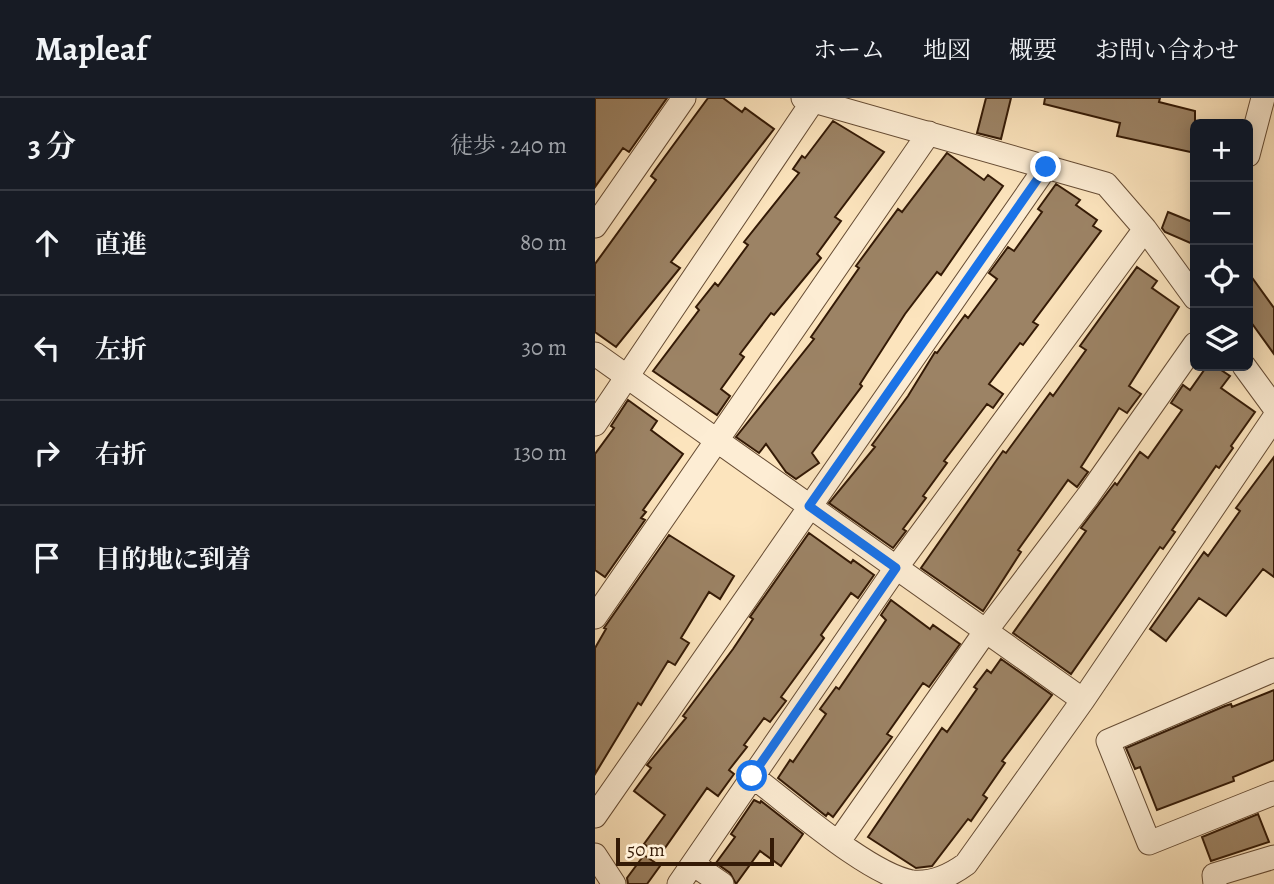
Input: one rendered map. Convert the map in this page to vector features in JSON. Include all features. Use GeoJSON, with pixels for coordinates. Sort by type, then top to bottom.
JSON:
{"type":"FeatureCollection","features":[{"type":"Feature","properties":{"kind":"street"},"geometry":{"type":"LineString","coordinates":[[595,226],[684,98]]}},
{"type":"Feature","properties":{"kind":"street"},"geometry":{"type":"LineString","coordinates":[[595,424],[811,99],[1106,184],[1145,229],[1190,292]]}},
{"type":"Feature","properties":{"kind":"street"},"geometry":{"type":"LineString","coordinates":[[1253,134],[1261,101]]}},
{"type":"Feature","properties":{"kind":"street"},"geometry":{"type":"LineString","coordinates":[[595,617],[929,134]]}},
{"type":"Feature","properties":{"kind":"street"},"geometry":{"type":"LineString","coordinates":[[595,816],[1046,167]]}},
{"type":"Feature","properties":{"kind":"street"},"geometry":{"type":"LineString","coordinates":[[678,884],[896,568],[1145,229]]}},
{"type":"Feature","properties":{"kind":"street"},"geometry":{"type":"LineString","coordinates":[[839,841],[985,632],[1089,496],[1190,351]]}},
{"type":"Feature","properties":{"kind":"street"},"geometry":{"type":"LineString","coordinates":[[595,354],[1083,700]]}},
{"type":"Feature","properties":{"kind":"street"},"geometry":{"type":"LineString","coordinates":[[1248,371],[1274,407]]}},
{"type":"Feature","properties":{"kind":"street"},"geometry":{"type":"LineString","coordinates":[[752,776],[882,873],[915,883],[947,878],[966,864],[1083,700],[1274,418]]}},
{"type":"Feature","properties":{"kind":"street"},"geometry":{"type":"LineString","coordinates":[[1274,670],[1108,741],[1149,843],[1274,794]]}},
{"type":"Feature","properties":{"kind":"street"},"geometry":{"type":"LineString","coordinates":[[595,855],[614,884]]}},
{"type":"Feature","properties":{"kind":"street"},"geometry":{"type":"LineString","coordinates":[[1215,884],[1214,875],[1274,857]]}},
{"type":"Feature","properties":{"kind":"street"},"geometry":{"type":"LineString","coordinates":[[693,864],[722,884]]}},
{"type":"Feature","properties":{"kind":"building"},"geometry":{"type":"Polygon","coordinates":[[[595,98],[667,98],[629,152],[623,148],[595,187],[595,98]]]}},
{"type":"Feature","properties":{"kind":"building"},"geometry":{"type":"Polygon","coordinates":[[[708,98],[723,98],[742,112],[745,108],[774,129],[671,262],[680,268],[616,347],[595,332],[595,264],[656,180],[651,176],[655,170],[708,98]]]}},
{"type":"Feature","properties":{"kind":"building"},"geometry":{"type":"Polygon","coordinates":[[[986,98],[1011,98],[1001,139],[977,133],[986,98]]]}},
{"type":"Feature","properties":{"kind":"building"},"geometry":{"type":"Polygon","coordinates":[[[1045,98],[1160,98],[1159,102],[1195,111],[1195,119],[1190,119],[1190,152],[1117,136],[1120,123],[1044,104],[1045,98]]]}},
{"type":"Feature","properties":{"kind":"building"},"geometry":{"type":"Polygon","coordinates":[[[833,121],[884,152],[835,217],[841,221],[817,254],[821,258],[774,315],[771,313],[740,354],[744,357],[721,389],[730,396],[717,415],[653,371],[699,310],[696,307],[715,283],[718,286],[748,245],[744,242],[799,173],[793,169],[802,156],[805,158],[833,121]]]}},
{"type":"Feature","properties":{"kind":"building"},"geometry":{"type":"Polygon","coordinates":[[[947,153],[984,180],[988,175],[1003,186],[941,275],[937,272],[905,314],[860,384],[862,386],[812,453],[819,463],[796,479],[786,472],[766,444],[759,453],[736,437],[814,339],[811,337],[859,268],[856,266],[898,209],[902,212],[947,153]]]}},
{"type":"Feature","properties":{"kind":"building"},"geometry":{"type":"Polygon","coordinates":[[[1056,184],[1080,200],[1076,205],[1097,220],[1093,226],[1101,231],[1033,322],[1038,325],[1023,345],[1020,343],[989,384],[1003,394],[993,408],[987,404],[944,461],[947,463],[923,496],[926,498],[903,529],[906,531],[893,548],[829,503],[875,447],[872,445],[908,396],[935,352],[937,353],[965,315],[968,318],[997,279],[989,273],[1008,247],[1014,251],[1042,212],[1038,209],[1056,184]]]}},
{"type":"Feature","properties":{"kind":"building"},"geometry":{"type":"Polygon","coordinates":[[[1168,212],[1190,221],[1190,243],[1165,232],[1162,228],[1168,212]]]}},
{"type":"Feature","properties":{"kind":"building"},"geometry":{"type":"Polygon","coordinates":[[[1137,267],[1157,281],[1152,288],[1179,307],[1129,386],[1141,394],[1127,413],[1119,408],[1081,467],[1088,472],[1077,487],[1068,480],[1018,550],[1021,552],[983,611],[921,568],[1003,451],[1006,453],[1050,393],[1053,396],[1086,350],[1080,346],[1137,267]]]}},
{"type":"Feature","properties":{"kind":"building"},"geometry":{"type":"Polygon","coordinates":[[[1253,279],[1274,308],[1274,354],[1253,325],[1253,279]]]}},
{"type":"Feature","properties":{"kind":"building"},"geometry":{"type":"Polygon","coordinates":[[[1203,371],[1222,371],[1230,376],[1221,388],[1255,412],[1219,468],[1216,466],[1172,530],[1175,532],[1163,549],[1160,547],[1071,674],[1013,633],[1086,531],[1081,528],[1111,488],[1115,483],[1117,485],[1140,452],[1148,458],[1182,410],[1171,403],[1183,385],[1190,390],[1203,371]]]}},
{"type":"Feature","properties":{"kind":"building"},"geometry":{"type":"Polygon","coordinates":[[[628,400],[657,421],[651,430],[683,454],[643,510],[646,512],[641,518],[645,520],[605,577],[595,570],[595,454],[614,428],[611,426],[628,400]]]}},
{"type":"Feature","properties":{"kind":"building"},"geometry":{"type":"Polygon","coordinates":[[[1274,457],[1274,577],[1263,569],[1226,616],[1199,598],[1166,641],[1150,629],[1204,552],[1208,556],[1240,511],[1236,508],[1274,457]]]}},
{"type":"Feature","properties":{"kind":"building"},"geometry":{"type":"Polygon","coordinates":[[[809,533],[851,563],[853,560],[874,575],[858,598],[851,593],[821,635],[824,638],[781,697],[786,701],[770,722],[764,718],[744,745],[747,747],[729,770],[734,774],[718,796],[707,788],[660,855],[644,844],[665,815],[634,791],[651,768],[647,765],[686,718],[683,716],[733,649],[753,619],[750,617],[809,533]]]}},
{"type":"Feature","properties":{"kind":"building"},"geometry":{"type":"Polygon","coordinates":[[[669,535],[734,576],[720,599],[709,592],[681,638],[689,643],[675,665],[668,661],[641,705],[638,703],[595,774],[595,648],[606,629],[604,628],[669,535]]]}},
{"type":"Feature","properties":{"kind":"building"},"geometry":{"type":"Polygon","coordinates":[[[891,600],[930,629],[933,625],[960,644],[929,687],[923,683],[887,734],[892,737],[833,817],[828,813],[826,816],[778,778],[790,760],[793,762],[826,714],[820,709],[836,687],[839,689],[886,620],[881,615],[891,600]]]}},
{"type":"Feature","properties":{"kind":"building"},"geometry":{"type":"Polygon","coordinates":[[[1001,659],[1052,695],[1002,761],[1005,763],[983,795],[987,798],[971,821],[968,819],[932,866],[916,868],[868,837],[942,728],[947,732],[977,689],[974,687],[987,670],[991,673],[1001,659]]]}},
{"type":"Feature","properties":{"kind":"building"},"geometry":{"type":"Polygon","coordinates":[[[1274,690],[1274,760],[1233,777],[1234,781],[1157,810],[1140,767],[1135,769],[1126,748],[1225,706],[1231,704],[1232,707],[1274,690]]]}},
{"type":"Feature","properties":{"kind":"building"},"geometry":{"type":"Polygon","coordinates":[[[754,800],[760,803],[761,801],[803,834],[781,866],[760,851],[736,884],[730,873],[716,863],[735,837],[731,834],[754,800]]]}},
{"type":"Feature","properties":{"kind":"building"},"geometry":{"type":"Polygon","coordinates":[[[1258,814],[1269,842],[1211,861],[1202,837],[1258,814]]]}},
{"type":"Feature","properties":{"kind":"building"},"geometry":{"type":"Polygon","coordinates":[[[644,855],[660,866],[647,884],[628,884],[627,878],[644,855]]]}},
{"type":"Feature","properties":{"kind":"route"},"geometry":{"type":"LineString","coordinates":[[752,776],[896,568],[809,506],[1046,167]]}}]}
